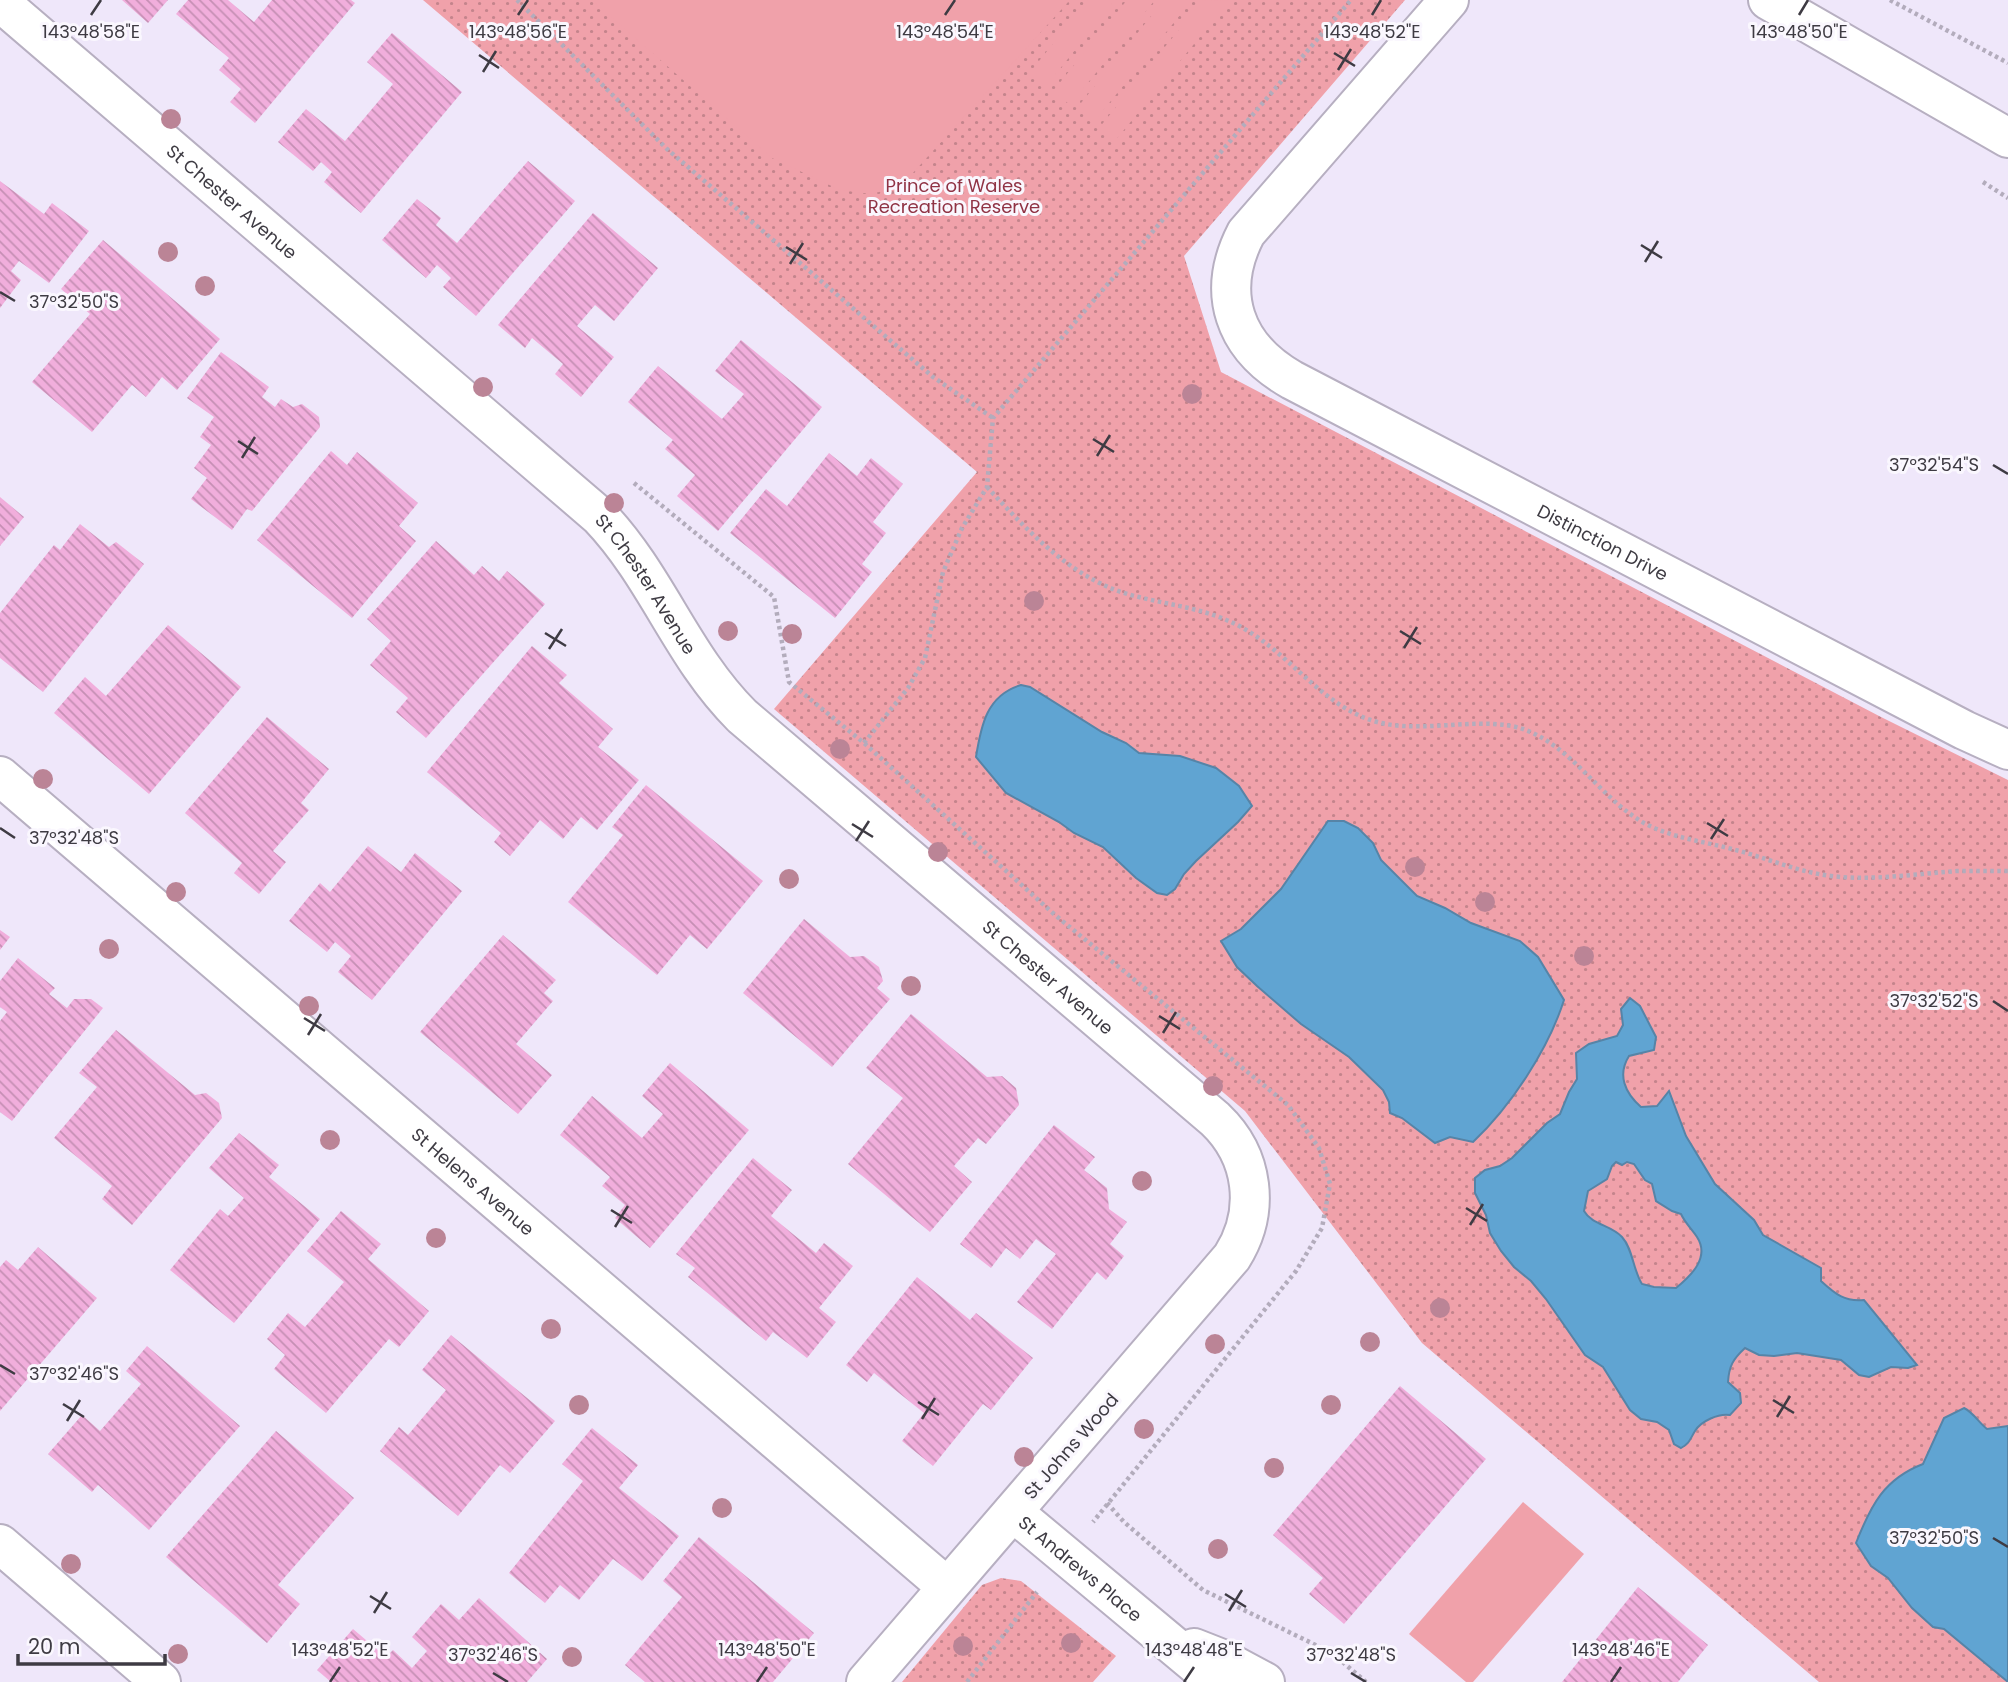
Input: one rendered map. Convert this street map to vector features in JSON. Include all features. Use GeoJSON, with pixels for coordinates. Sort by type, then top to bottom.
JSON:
{"type":"FeatureCollection","features":[{"type":"Feature","properties":{"kind":"street","name":"Distinction Drive"},"geometry":{"type":"LineString","coordinates":[[1449,0],[1246,233],[1238,247],[1232,270],[1232,300],[1240,331],[1249,345],[1278,372],[2008,750]]}},
{"type":"Feature","properties":{"kind":"street"},"geometry":{"type":"LineString","coordinates":[[1768,0],[2008,138]]}},
{"type":"Feature","properties":{"kind":"street","name":"St Chester Avenue"},"geometry":{"type":"LineString","coordinates":[[0,2],[599,516],[637,561],[693,658],[729,704],[1224,1128],[1242,1156],[1250,1196]]}},
{"type":"Feature","properties":{"kind":"street","name":"St Helens Avenue"},"geometry":{"type":"LineString","coordinates":[[0,776],[947,1587]]}},
{"type":"Feature","properties":{"kind":"street","name":"St Johns Wood"},"geometry":{"type":"LineString","coordinates":[[866,1682],[1233,1257],[1244,1235],[1250,1196]]}},
{"type":"Feature","properties":{"kind":"street","name":"St Andrews Place"},"geometry":{"type":"LineString","coordinates":[[1013,1512],[1217,1682]]}},
{"type":"Feature","properties":{"kind":"street"},"geometry":{"type":"LineString","coordinates":[[0,1544],[161,1682]]}},
{"type":"Feature","properties":{"kind":"street","name":"St Andrews Place"},"geometry":{"type":"LineString","coordinates":[[1149,1623],[1161,1632],[1265,1682]]}},
{"type":"Feature","properties":{"kind":"path"},"geometry":{"type":"LineString","coordinates":[[517,0],[677,158],[933,377],[993,418]]}},
{"type":"Feature","properties":{"kind":"path"},"geometry":{"type":"LineString","coordinates":[[864,743],[918,673],[925,658],[943,572],[962,528],[987,487],[993,418],[1350,0]]}},
{"type":"Feature","properties":{"kind":"path"},"geometry":{"type":"LineString","coordinates":[[1890,0],[2008,63]]}},
{"type":"Feature","properties":{"kind":"path"},"geometry":{"type":"LineString","coordinates":[[1983,182],[2008,198]]}},
{"type":"Feature","properties":{"kind":"path"},"geometry":{"type":"LineString","coordinates":[[987,487],[1018,521],[1060,559],[1119,591],[1208,612],[1241,626],[1271,645],[1328,697],[1353,714],[1386,724],[1418,727],[1489,725],[1521,729],[1550,741],[1632,816],[1682,838],[1730,848],[1830,876],[2008,871]]}},
{"type":"Feature","properties":{"kind":"path"},"geometry":{"type":"LineString","coordinates":[[1107,1503],[1124,1522],[1203,1590],[1332,1653],[1366,1682]]}},
{"type":"Feature","properties":{"kind":"green space","name":"Prince of Wales Recreation Reserve"},"geometry":{"type":"Polygon","coordinates":[[[423,0],[1405,0],[1184,256],[1221,372],[1881,717],[2008,780],[2008,1682],[1819,1682],[1422,1343],[1245,1111],[774,709],[977,472],[423,0]]]}},
{"type":"Feature","properties":{"kind":"green space"},"geometry":{"type":"Polygon","coordinates":[[[592,0],[1070,0],[912,174],[891,189],[871,194],[840,190],[772,158],[592,0]]]}},
{"type":"Feature","properties":{"kind":"green space"},"geometry":{"type":"Polygon","coordinates":[[[1088,0],[1115,0],[1047,85],[1031,71],[1088,0]]]}},
{"type":"Feature","properties":{"kind":"green space"},"geometry":{"type":"Polygon","coordinates":[[[1127,0],[1155,0],[1070,105],[1053,91],[1127,0]]]}},
{"type":"Feature","properties":{"kind":"green space"},"geometry":{"type":"Polygon","coordinates":[[[1164,0],[1192,0],[1094,122],[1077,108],[1164,0]]]}},
{"type":"Feature","properties":{"kind":"green space"},"geometry":{"type":"Polygon","coordinates":[[[1203,0],[1229,1],[1115,141],[1099,128],[1203,0]]]}},
{"type":"Feature","properties":{"kind":"green space"},"geometry":{"type":"Polygon","coordinates":[[[1523,1502],[1584,1554],[1473,1682],[1466,1682],[1409,1634],[1523,1502]]]}},
{"type":"Feature","properties":{"kind":"green space"},"geometry":{"type":"Polygon","coordinates":[[[1001,1578],[1021,1581],[1116,1656],[1093,1682],[902,1682],[982,1585],[1001,1578]]]}},
{"type":"Feature","properties":{"kind":"water"},"geometry":{"type":"Polygon","coordinates":[[[1021,685],[1030,687],[1139,753],[1180,756],[1216,768],[1239,786],[1252,806],[1196,861],[1175,889],[1167,895],[1157,893],[1136,878],[1103,847],[1006,793],[976,757],[983,723],[993,704],[1000,696],[1021,685]]]}},
{"type":"Feature","properties":{"kind":"water"},"geometry":{"type":"Polygon","coordinates":[[[1328,821],[1344,821],[1358,828],[1373,843],[1381,860],[1417,896],[1471,923],[1520,941],[1538,957],[1564,1000],[1548,1038],[1527,1076],[1501,1112],[1473,1142],[1450,1137],[1435,1143],[1402,1118],[1390,1113],[1389,1102],[1383,1090],[1349,1057],[1301,1024],[1257,986],[1237,967],[1221,941],[1241,929],[1281,889],[1328,821]]]}},
{"type":"Feature","properties":{"kind":"water"},"geometry":{"type":"Polygon","coordinates":[[[1630,998],[1640,1006],[1656,1037],[1654,1050],[1629,1056],[1625,1063],[1624,1083],[1635,1102],[1641,1107],[1657,1106],[1669,1091],[1686,1136],[1715,1184],[1754,1220],[1763,1235],[1821,1268],[1821,1281],[1831,1290],[1846,1298],[1864,1300],[1917,1365],[1908,1368],[1891,1367],[1869,1377],[1859,1375],[1841,1360],[1797,1353],[1759,1355],[1745,1348],[1732,1363],[1728,1382],[1740,1393],[1741,1403],[1730,1415],[1716,1417],[1701,1424],[1688,1443],[1681,1448],[1674,1444],[1669,1430],[1657,1422],[1641,1419],[1630,1410],[1603,1367],[1585,1355],[1546,1299],[1501,1251],[1490,1233],[1486,1215],[1475,1193],[1475,1178],[1485,1170],[1500,1166],[1512,1158],[1547,1123],[1560,1114],[1577,1079],[1576,1053],[1589,1044],[1617,1036],[1623,1025],[1621,1009],[1630,998]],[[1616,1162],[1607,1179],[1588,1191],[1584,1211],[1587,1216],[1622,1237],[1642,1284],[1676,1288],[1688,1277],[1700,1258],[1697,1237],[1681,1214],[1656,1201],[1652,1184],[1645,1180],[1634,1164],[1627,1162],[1622,1165],[1616,1162]]]}},
{"type":"Feature","properties":{"kind":"water"},"geometry":{"type":"Polygon","coordinates":[[[1964,1408],[1987,1429],[2008,1426],[2008,1682],[1944,1629],[1933,1627],[1912,1608],[1888,1578],[1871,1566],[1856,1543],[1867,1517],[1881,1495],[1898,1477],[1923,1464],[1944,1418],[1964,1408]]]}},
{"type":"Feature","properties":{"kind":"building"},"geometry":{"type":"Polygon","coordinates":[[[122,0],[168,0],[148,23],[122,0]]]}},
{"type":"Feature","properties":{"kind":"building"},"geometry":{"type":"Polygon","coordinates":[[[188,0],[228,0],[254,22],[272,0],[351,0],[355,3],[255,123],[230,102],[241,89],[219,70],[229,58],[176,14],[188,0]]]}},
{"type":"Feature","properties":{"kind":"building"},"geometry":{"type":"Polygon","coordinates":[[[392,33],[462,92],[361,213],[324,182],[332,172],[321,162],[313,171],[278,142],[306,109],[345,141],[393,84],[367,62],[392,33]]]}},
{"type":"Feature","properties":{"kind":"building"},"geometry":{"type":"Polygon","coordinates":[[[528,161],[575,201],[476,316],[443,287],[451,278],[437,265],[426,278],[382,240],[417,199],[441,218],[436,225],[457,243],[528,161]]]}},
{"type":"Feature","properties":{"kind":"building"},"geometry":{"type":"Polygon","coordinates":[[[0,181],[44,214],[52,203],[89,231],[49,283],[19,261],[11,271],[21,280],[0,308],[0,181]]]}},
{"type":"Feature","properties":{"kind":"building"},"geometry":{"type":"Polygon","coordinates":[[[593,213],[658,268],[614,321],[595,305],[577,326],[614,357],[581,397],[555,374],[563,364],[532,338],[525,348],[498,325],[593,213]]]}},
{"type":"Feature","properties":{"kind":"building"},"geometry":{"type":"Polygon","coordinates":[[[103,240],[220,339],[177,390],[162,377],[146,397],[132,385],[92,432],[32,382],[90,314],[61,289],[103,240]]]}},
{"type":"Feature","properties":{"kind":"building"},"geometry":{"type":"Polygon","coordinates":[[[741,340],[822,407],[718,531],[677,496],[695,475],[665,449],[673,440],[628,402],[658,366],[722,419],[744,394],[715,371],[741,340]]]}},
{"type":"Feature","properties":{"kind":"building"},"geometry":{"type":"Polygon","coordinates":[[[221,352],[269,387],[262,397],[275,407],[281,399],[293,407],[302,404],[319,417],[320,427],[252,511],[247,509],[232,530],[191,499],[207,478],[194,468],[211,445],[200,437],[214,417],[187,398],[221,352]]]}},
{"type":"Feature","properties":{"kind":"building"},"geometry":{"type":"Polygon","coordinates":[[[331,451],[347,465],[357,452],[418,503],[399,526],[416,541],[352,618],[257,540],[331,451]]]}},
{"type":"Feature","properties":{"kind":"building"},"geometry":{"type":"Polygon","coordinates":[[[829,453],[857,476],[871,458],[903,484],[873,522],[886,533],[862,564],[872,572],[835,618],[730,533],[766,489],[787,506],[829,453]]]}},
{"type":"Feature","properties":{"kind":"building"},"geometry":{"type":"Polygon","coordinates":[[[0,497],[24,517],[0,546],[0,497]]]}},
{"type":"Feature","properties":{"kind":"building"},"geometry":{"type":"Polygon","coordinates":[[[80,524],[109,547],[116,542],[144,564],[43,692],[0,658],[0,613],[54,545],[60,550],[80,524]]]}},
{"type":"Feature","properties":{"kind":"building"},"geometry":{"type":"Polygon","coordinates":[[[436,541],[474,575],[482,566],[499,581],[507,571],[545,604],[426,738],[396,712],[408,698],[370,665],[391,641],[367,619],[436,541]]]}},
{"type":"Feature","properties":{"kind":"building"},"geometry":{"type":"Polygon","coordinates":[[[168,625],[241,687],[149,794],[54,713],[85,677],[106,696],[168,625]]]}},
{"type":"Feature","properties":{"kind":"building"},"geometry":{"type":"Polygon","coordinates":[[[532,646],[567,675],[559,683],[613,729],[598,747],[639,780],[597,830],[581,817],[563,839],[540,820],[510,856],[494,842],[501,833],[427,772],[532,646]]]}},
{"type":"Feature","properties":{"kind":"building"},"geometry":{"type":"Polygon","coordinates":[[[267,717],[329,769],[301,803],[309,810],[273,851],[286,862],[259,894],[234,873],[242,863],[185,813],[267,717]]]}},
{"type":"Feature","properties":{"kind":"building"},"geometry":{"type":"Polygon","coordinates":[[[646,785],[763,881],[707,949],[690,935],[657,975],[568,902],[623,835],[612,827],[646,785]]]}},
{"type":"Feature","properties":{"kind":"building"},"geometry":{"type":"Polygon","coordinates":[[[368,846],[401,872],[415,853],[462,891],[372,1000],[338,972],[351,956],[335,942],[327,952],[289,921],[320,883],[330,892],[368,846]]]}},
{"type":"Feature","properties":{"kind":"building"},"geometry":{"type":"Polygon","coordinates":[[[804,919],[850,957],[864,956],[879,967],[883,981],[877,988],[890,999],[832,1067],[743,993],[804,919]]]}},
{"type":"Feature","properties":{"kind":"building"},"geometry":{"type":"Polygon","coordinates":[[[0,930],[10,937],[0,950],[0,930]]]}},
{"type":"Feature","properties":{"kind":"building"},"geometry":{"type":"Polygon","coordinates":[[[503,935],[556,980],[544,993],[553,1001],[516,1044],[552,1075],[518,1114],[420,1032],[503,935]]]}},
{"type":"Feature","properties":{"kind":"building"},"geometry":{"type":"Polygon","coordinates":[[[18,958],[55,988],[49,994],[67,1008],[74,999],[91,999],[103,1008],[12,1121],[0,1112],[0,1021],[7,1012],[0,1007],[0,981],[18,958]]]}},
{"type":"Feature","properties":{"kind":"building"},"geometry":{"type":"Polygon","coordinates":[[[911,1014],[987,1077],[1002,1076],[1016,1088],[1019,1105],[986,1144],[978,1138],[954,1166],[972,1182],[930,1232],[848,1164],[903,1098],[866,1068],[911,1014]]]}},
{"type":"Feature","properties":{"kind":"building"},"geometry":{"type":"Polygon","coordinates":[[[116,1030],[195,1095],[206,1093],[219,1103],[222,1118],[132,1225],[102,1199],[112,1186],[54,1138],[97,1087],[79,1073],[116,1030]]]}},
{"type":"Feature","properties":{"kind":"building"},"geometry":{"type":"Polygon","coordinates":[[[670,1063],[749,1130],[650,1248],[615,1218],[625,1205],[602,1186],[610,1177],[560,1135],[592,1096],[642,1138],[663,1114],[642,1096],[670,1063]]]}},
{"type":"Feature","properties":{"kind":"building"},"geometry":{"type":"Polygon","coordinates":[[[1054,1125],[1095,1157],[1084,1170],[1107,1188],[1109,1209],[1127,1222],[1110,1244],[1124,1256],[1106,1280],[1097,1272],[1052,1329],[1017,1302],[1056,1254],[1036,1239],[1020,1259],[1006,1248],[991,1268],[960,1244],[1054,1125]]]}},
{"type":"Feature","properties":{"kind":"building"},"geometry":{"type":"Polygon","coordinates":[[[239,1133],[279,1165],[269,1177],[320,1219],[234,1323],[170,1270],[220,1209],[228,1216],[244,1198],[209,1168],[239,1133]]]}},
{"type":"Feature","properties":{"kind":"building"},"geometry":{"type":"Polygon","coordinates":[[[753,1158],[792,1190],[771,1216],[816,1253],[824,1243],[853,1266],[819,1308],[836,1322],[807,1358],[773,1332],[766,1341],[688,1277],[695,1268],[676,1254],[753,1158]]]}},
{"type":"Feature","properties":{"kind":"building"},"geometry":{"type":"Polygon","coordinates":[[[341,1211],[381,1244],[368,1259],[429,1311],[399,1347],[389,1339],[326,1413],[274,1369],[285,1355],[267,1339],[288,1313],[305,1327],[344,1282],[307,1251],[341,1211]]]}},
{"type":"Feature","properties":{"kind":"building"},"geometry":{"type":"Polygon","coordinates":[[[38,1247],[97,1298],[0,1411],[0,1267],[6,1260],[18,1270],[38,1247]]]}},
{"type":"Feature","properties":{"kind":"building"},"geometry":{"type":"Polygon","coordinates":[[[917,1277],[970,1320],[976,1313],[1033,1358],[991,1410],[983,1404],[933,1466],[902,1441],[924,1413],[874,1373],[867,1382],[846,1365],[917,1277]]]}},
{"type":"Feature","properties":{"kind":"building"},"geometry":{"type":"Polygon","coordinates":[[[451,1335],[555,1421],[510,1473],[500,1465],[458,1516],[380,1451],[399,1427],[408,1435],[446,1390],[422,1370],[451,1335]]]}},
{"type":"Feature","properties":{"kind":"building"},"geometry":{"type":"Polygon","coordinates":[[[147,1346],[240,1426],[149,1530],[98,1485],[92,1492],[48,1454],[82,1415],[100,1431],[141,1384],[126,1371],[147,1346]]]}},
{"type":"Feature","properties":{"kind":"building"},"geometry":{"type":"Polygon","coordinates":[[[1400,1386],[1486,1459],[1344,1624],[1309,1594],[1323,1578],[1273,1535],[1400,1386]]]}},
{"type":"Feature","properties":{"kind":"building"},"geometry":{"type":"Polygon","coordinates":[[[592,1428],[638,1465],[619,1488],[679,1536],[642,1581],[613,1559],[579,1600],[560,1585],[545,1603],[509,1573],[583,1481],[562,1464],[592,1428]]]}},
{"type":"Feature","properties":{"kind":"building"},"geometry":{"type":"Polygon","coordinates":[[[276,1431],[354,1498],[278,1585],[300,1604],[267,1643],[166,1557],[276,1431]]]}},
{"type":"Feature","properties":{"kind":"building"},"geometry":{"type":"Polygon","coordinates":[[[699,1537],[814,1633],[773,1682],[645,1682],[625,1665],[682,1597],[663,1581],[699,1537]]]}},
{"type":"Feature","properties":{"kind":"building"},"geometry":{"type":"Polygon","coordinates":[[[1638,1587],[1708,1645],[1678,1682],[1562,1682],[1638,1587]]]}},
{"type":"Feature","properties":{"kind":"building"},"geometry":{"type":"Polygon","coordinates":[[[479,1598],[547,1659],[527,1682],[331,1682],[317,1670],[353,1629],[386,1657],[393,1650],[412,1668],[427,1651],[412,1637],[441,1604],[459,1620],[479,1598]]]}}]}
